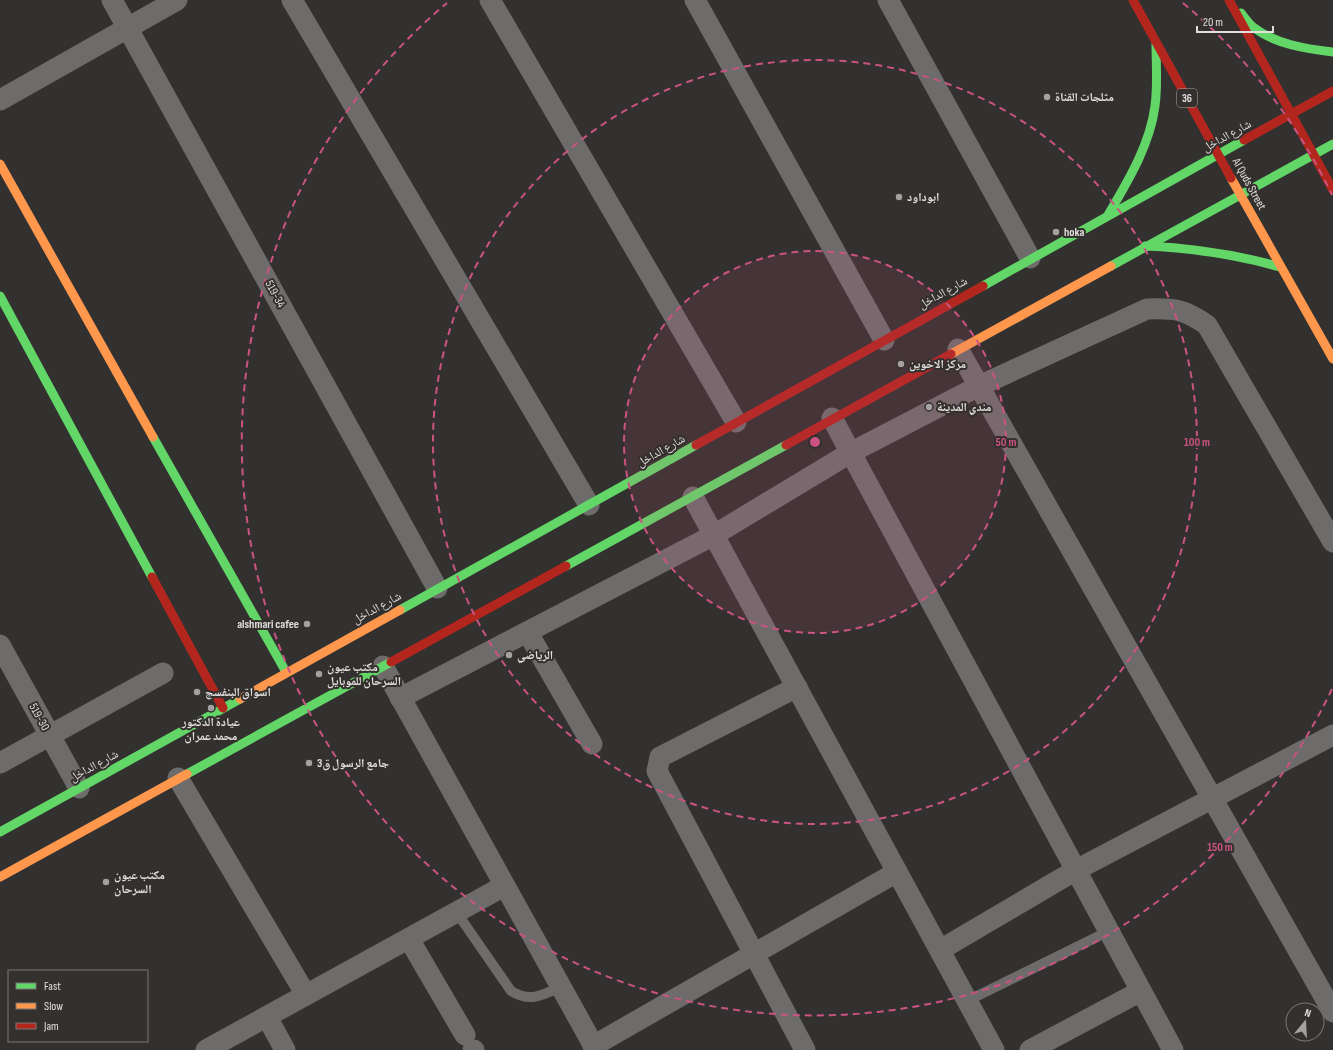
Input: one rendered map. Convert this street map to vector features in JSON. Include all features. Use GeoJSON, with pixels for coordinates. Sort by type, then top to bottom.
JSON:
{"type":"FeatureCollection","features":[{"type":"Feature","properties":{"kind":"main road","name":"Al Quds Street"},"geometry":{"type":"LineString","coordinates":[[1133,0],[1280,267],[1333,359]]}},
{"type":"Feature","properties":{"kind":"main road"},"geometry":{"type":"LineString","coordinates":[[1230,0],[1252,27],[1278,39],[1321,51],[1333,52]]}},
{"type":"Feature","properties":{"kind":"main road"},"geometry":{"type":"LineString","coordinates":[[1230,0],[1333,190]]}},
{"type":"Feature","properties":{"kind":"main road"},"geometry":{"type":"LineString","coordinates":[[1108,215],[1132,176],[1150,132],[1157,91],[1156,41]]}},
{"type":"Feature","properties":{"kind":"main road","name":"شارع الداخل"},"geometry":{"type":"LineString","coordinates":[[0,832],[1030,258],[1333,91]]}},
{"type":"Feature","properties":{"kind":"main road"},"geometry":{"type":"LineString","coordinates":[[0,877],[178,778],[693,497],[832,418],[1333,144]]}},
{"type":"Feature","properties":{"kind":"main road"},"geometry":{"type":"LineString","coordinates":[[0,164],[286,672]]}},
{"type":"Feature","properties":{"kind":"main road"},"geometry":{"type":"LineString","coordinates":[[1145,246],[1219,252],[1245,256],[1280,267]]}},
{"type":"Feature","properties":{"kind":"main road"},"geometry":{"type":"LineString","coordinates":[[0,296],[223,708]]}},
{"type":"Feature","properties":{"kind":"street","name":"519-34"},"geometry":{"type":"LineString","coordinates":[[112,0],[438,588]]}},
{"type":"Feature","properties":{"kind":"street"},"geometry":{"type":"LineString","coordinates":[[0,100],[177,0]]}},
{"type":"Feature","properties":{"kind":"street"},"geometry":{"type":"LineString","coordinates":[[292,0],[589,505]]}},
{"type":"Feature","properties":{"kind":"street"},"geometry":{"type":"LineString","coordinates":[[490,0],[736,422]]}},
{"type":"Feature","properties":{"kind":"street"},"geometry":{"type":"LineString","coordinates":[[695,0],[884,340]]}},
{"type":"Feature","properties":{"kind":"street"},"geometry":{"type":"LineString","coordinates":[[888,0],[1030,258]]}},
{"type":"Feature","properties":{"kind":"street"},"geometry":{"type":"LineString","coordinates":[[400,698],[528,633],[714,535],[850,452],[979,386],[1147,309],[1170,308],[1191,314],[1207,325],[1333,542]]}},
{"type":"Feature","properties":{"kind":"street"},"geometry":{"type":"LineString","coordinates":[[958,349],[1333,1012]]}},
{"type":"Feature","properties":{"kind":"street"},"geometry":{"type":"LineString","coordinates":[[832,418],[1173,1050]]}},
{"type":"Feature","properties":{"kind":"street"},"geometry":{"type":"LineString","coordinates":[[693,497],[994,1050]]}},
{"type":"Feature","properties":{"kind":"street"},"geometry":{"type":"LineString","coordinates":[[528,633],[592,744]]}},
{"type":"Feature","properties":{"kind":"street","name":"519-30"},"geometry":{"type":"LineString","coordinates":[[0,645],[79,788]]}},
{"type":"Feature","properties":{"kind":"street"},"geometry":{"type":"LineString","coordinates":[[383,666],[594,1048],[755,953],[897,872]]}},
{"type":"Feature","properties":{"kind":"street"},"geometry":{"type":"LineString","coordinates":[[0,762],[163,673]]}},
{"type":"Feature","properties":{"kind":"street"},"geometry":{"type":"LineString","coordinates":[[796,687],[660,757],[657,770],[805,1050]]}},
{"type":"Feature","properties":{"kind":"street"},"geometry":{"type":"LineString","coordinates":[[940,950],[1076,870],[1333,735]]}},
{"type":"Feature","properties":{"kind":"street"},"geometry":{"type":"LineString","coordinates":[[178,778],[306,995]]}},
{"type":"Feature","properties":{"kind":"street"},"geometry":{"type":"LineString","coordinates":[[206,1050],[504,886]]}},
{"type":"Feature","properties":{"kind":"street"},"geometry":{"type":"LineString","coordinates":[[409,939],[471,1045]]}},
{"type":"Feature","properties":{"kind":"street"},"geometry":{"type":"LineString","coordinates":[[1030,1050],[1142,991]]}},
{"type":"Feature","properties":{"kind":"street"},"geometry":{"type":"LineString","coordinates":[[267,1017],[285,1050]]}},
{"type":"Feature","properties":{"kind":"lane"},"geometry":{"type":"LineString","coordinates":[[457,913],[511,991],[520,997],[532,998],[561,988]]}},
{"type":"Feature","properties":{"kind":"lane"},"geometry":{"type":"LineString","coordinates":[[967,1001],[1109,931]]}},
{"type":"Feature","properties":{"kind":"traffic: fast"},"geometry":{"type":"LineString","coordinates":[[1241,13],[1253,27],[1271,38],[1291,45],[1333,52]]}},
{"type":"Feature","properties":{"kind":"traffic: fast"},"geometry":{"type":"LineString","coordinates":[[1108,215],[1137,162],[1148,135],[1155,106],[1157,75],[1156,44]]}},
{"type":"Feature","properties":{"kind":"traffic: fast"},"geometry":{"type":"LineString","coordinates":[[983,286],[1244,140]]}},
{"type":"Feature","properties":{"kind":"traffic: fast"},"geometry":{"type":"LineString","coordinates":[[1111,266],[1333,144]]}},
{"type":"Feature","properties":{"kind":"traffic: fast"},"geometry":{"type":"LineString","coordinates":[[1145,246],[1213,252],[1280,267]]}},
{"type":"Feature","properties":{"kind":"traffic: fast"},"geometry":{"type":"LineString","coordinates":[[0,296],[152,577]]}},
{"type":"Feature","properties":{"kind":"traffic: fast"},"geometry":{"type":"LineString","coordinates":[[153,437],[286,672]]}},
{"type":"Feature","properties":{"kind":"traffic: fast"},"geometry":{"type":"LineString","coordinates":[[400,610],[696,445]]}},
{"type":"Feature","properties":{"kind":"traffic: fast"},"geometry":{"type":"LineString","coordinates":[[566,566],[786,445]]}},
{"type":"Feature","properties":{"kind":"traffic: fast"},"geometry":{"type":"LineString","coordinates":[[187,774],[391,662]]}},
{"type":"Feature","properties":{"kind":"traffic: fast"},"geometry":{"type":"LineString","coordinates":[[0,832],[240,699]]}},
{"type":"Feature","properties":{"kind":"traffic: slow"},"geometry":{"type":"LineString","coordinates":[[0,164],[153,437]]}},
{"type":"Feature","properties":{"kind":"traffic: slow"},"geometry":{"type":"LineString","coordinates":[[1231,178],[1333,359]]}},
{"type":"Feature","properties":{"kind":"traffic: slow"},"geometry":{"type":"LineString","coordinates":[[951,354],[1111,266]]}},
{"type":"Feature","properties":{"kind":"traffic: slow"},"geometry":{"type":"LineString","coordinates":[[240,699],[400,610]]}},
{"type":"Feature","properties":{"kind":"traffic: slow"},"geometry":{"type":"LineString","coordinates":[[0,877],[187,774]]}},
{"type":"Feature","properties":{"kind":"traffic: jam"},"geometry":{"type":"LineString","coordinates":[[1133,0],[1231,178]]}},
{"type":"Feature","properties":{"kind":"traffic: jam"},"geometry":{"type":"LineString","coordinates":[[1229,0],[1333,190]]}},
{"type":"Feature","properties":{"kind":"traffic: jam"},"geometry":{"type":"LineString","coordinates":[[1244,140],[1333,91]]}},
{"type":"Feature","properties":{"kind":"traffic: jam"},"geometry":{"type":"LineString","coordinates":[[696,445],[983,286]]}},
{"type":"Feature","properties":{"kind":"traffic: jam"},"geometry":{"type":"LineString","coordinates":[[786,445],[951,354]]}},
{"type":"Feature","properties":{"kind":"traffic: jam"},"geometry":{"type":"LineString","coordinates":[[391,662],[566,566]]}},
{"type":"Feature","properties":{"kind":"traffic: jam"},"geometry":{"type":"LineString","coordinates":[[152,577],[223,708]]}},
{"type":"Feature","properties":{"kind":"place","name":"مثلجات القناة"},"geometry":{"type":"Point","coordinates":[1047,97]}},
{"type":"Feature","properties":{"kind":"place","name":"ابوداود"},"geometry":{"type":"Point","coordinates":[899,197]}},
{"type":"Feature","properties":{"kind":"place","name":"hoka"},"geometry":{"type":"Point","coordinates":[1056,232]}},
{"type":"Feature","properties":{"kind":"place","name":"مركز الاخوين"},"geometry":{"type":"Point","coordinates":[901,364]}},
{"type":"Feature","properties":{"kind":"place","name":"مندي المدينة"},"geometry":{"type":"Point","coordinates":[929,407]}},
{"type":"Feature","properties":{"kind":"place","name":"alshmari cafee"},"geometry":{"type":"Point","coordinates":[307,624]}},
{"type":"Feature","properties":{"kind":"place","name":"الرياضي"},"geometry":{"type":"Point","coordinates":[509,655]}},
{"type":"Feature","properties":{"kind":"place","name":"مكتب عيون السرحان للموبايل"},"geometry":{"type":"Point","coordinates":[319,674]}},
{"type":"Feature","properties":{"kind":"place","name":"اسواق البنفسج"},"geometry":{"type":"Point","coordinates":[197,692]}},
{"type":"Feature","properties":{"kind":"place","name":"عيادة الدكتور محمد عمران"},"geometry":{"type":"Point","coordinates":[211,708]}},
{"type":"Feature","properties":{"kind":"place","name":"جامع الرسول ق3"},"geometry":{"type":"Point","coordinates":[309,763]}},
{"type":"Feature","properties":{"kind":"place","name":"مكتب عيون السرحان"},"geometry":{"type":"Point","coordinates":[106,882]}}]}
